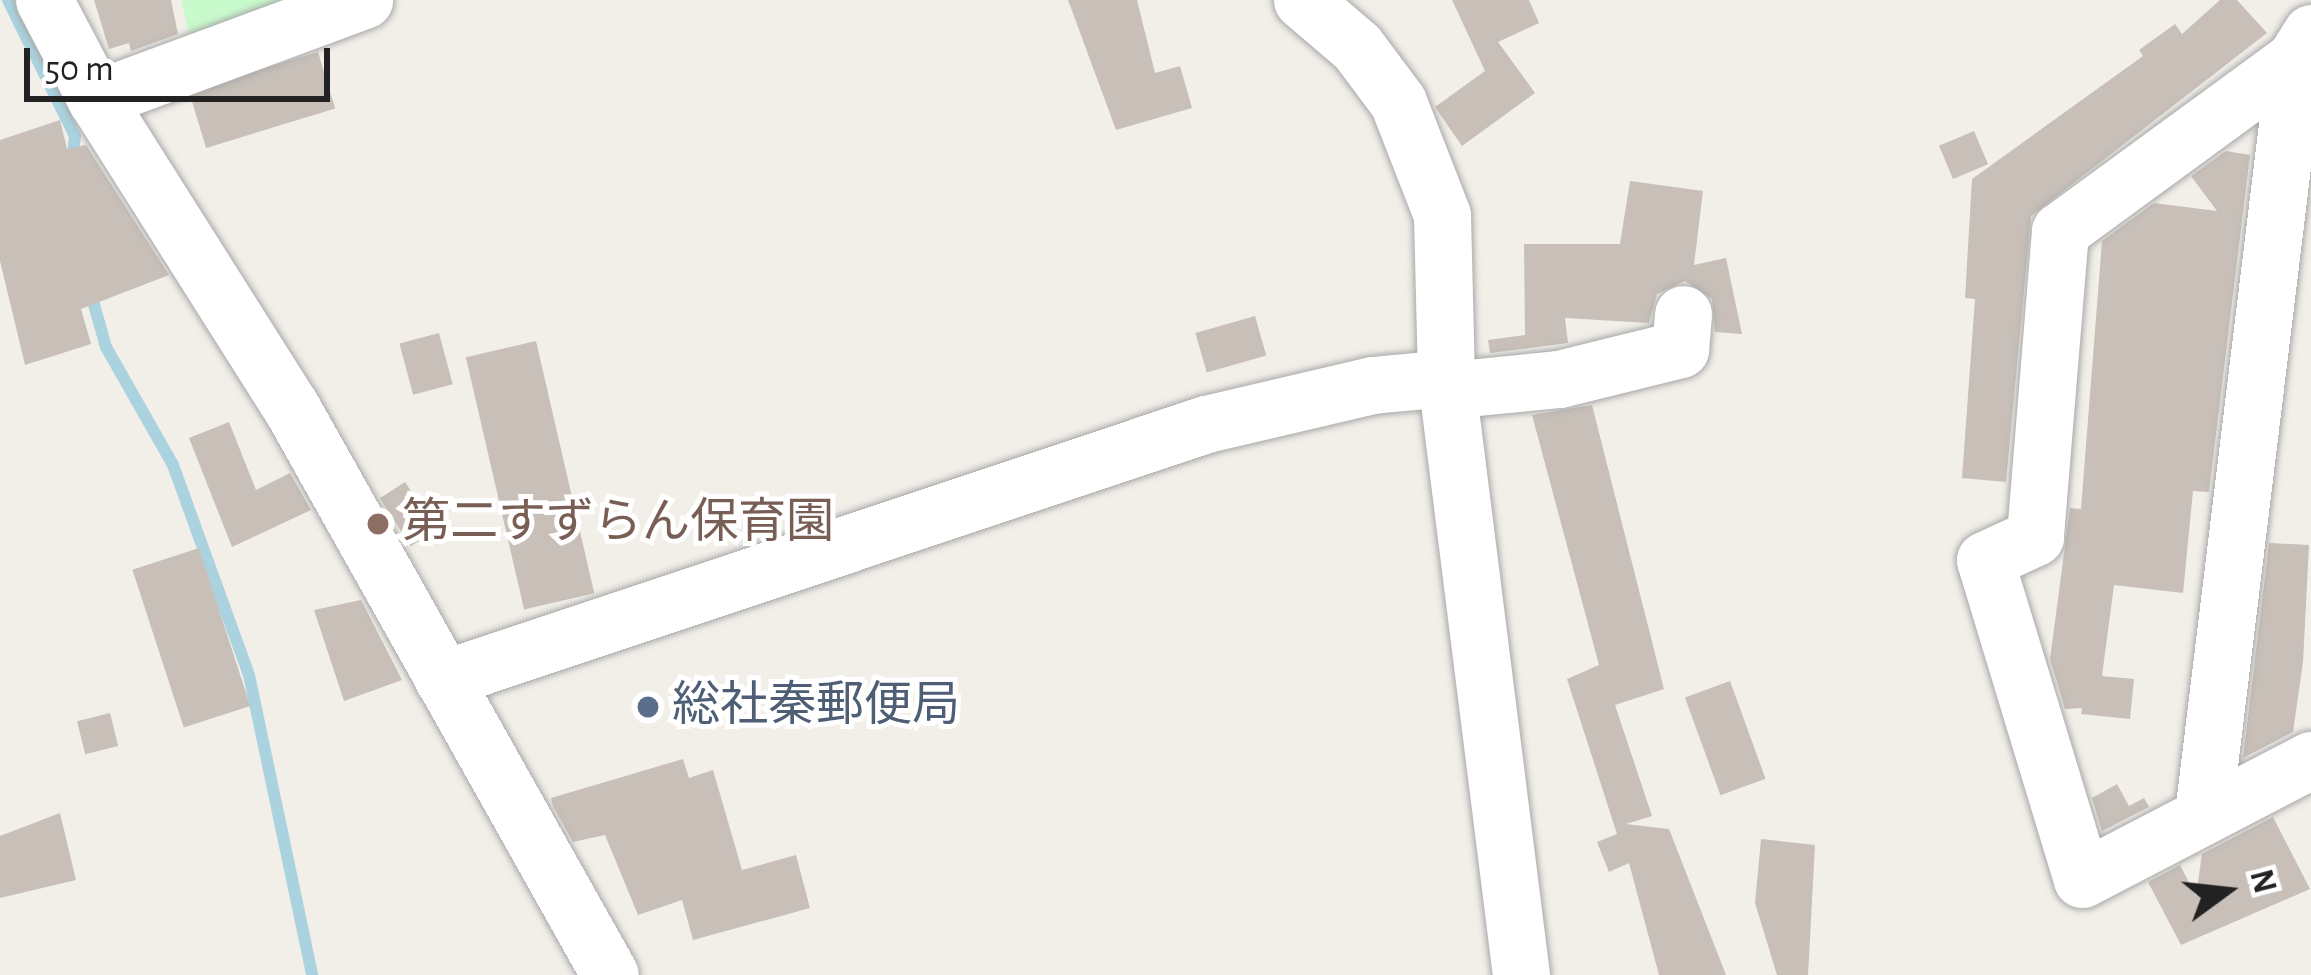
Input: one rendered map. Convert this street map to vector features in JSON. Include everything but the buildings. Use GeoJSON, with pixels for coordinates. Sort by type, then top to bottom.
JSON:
{"type":"FeatureCollection","features":[{"type":"Feature","properties":{"kind":"street"},"geometry":{"type":"LineString","coordinates":[[44,0],[96,99],[246,332],[610,975]]}},
{"type":"Feature","properties":{"kind":"street"},"geometry":{"type":"LineString","coordinates":[[96,99],[364,0]]}},
{"type":"Feature","properties":{"kind":"street"},"geometry":{"type":"LineString","coordinates":[[1302,0],[1369,63],[1425,161],[1448,268],[1447,384],[1521,975]]}},
{"type":"Feature","properties":{"kind":"street"},"geometry":{"type":"LineString","coordinates":[[2203,814],[2303,46]]}},
{"type":"Feature","properties":{"kind":"street"},"geometry":{"type":"LineString","coordinates":[[2303,46],[2060,231],[2035,537],[1985,560],[2082,879],[2311,760]]}},
{"type":"Feature","properties":{"kind":"street"},"geometry":{"type":"LineString","coordinates":[[443,680],[1206,424],[1372,385],[1559,379],[1680,349],[1684,314]]}},
{"type":"Feature","properties":{"kind":"green space"},"geometry":{"type":"Polygon","coordinates":[[[181,0],[340,0],[194,54],[181,0]]]}},
{"type":"Feature","properties":{"kind":"waterway"},"geometry":{"type":"LineString","coordinates":[[8,0],[75,136],[72,163]]}},
{"type":"Feature","properties":{"kind":"waterway"},"geometry":{"type":"LineString","coordinates":[[91,294],[106,347],[173,465],[249,675],[312,975]]}},
{"type":"Feature","properties":{"kind":"place","name":"第二すずらん保育園"},"geometry":{"type":"Point","coordinates":[378,524]}},
{"type":"Feature","properties":{"kind":"place","name":"総社秦郵便局"},"geometry":{"type":"Point","coordinates":[648,707]}}]}
